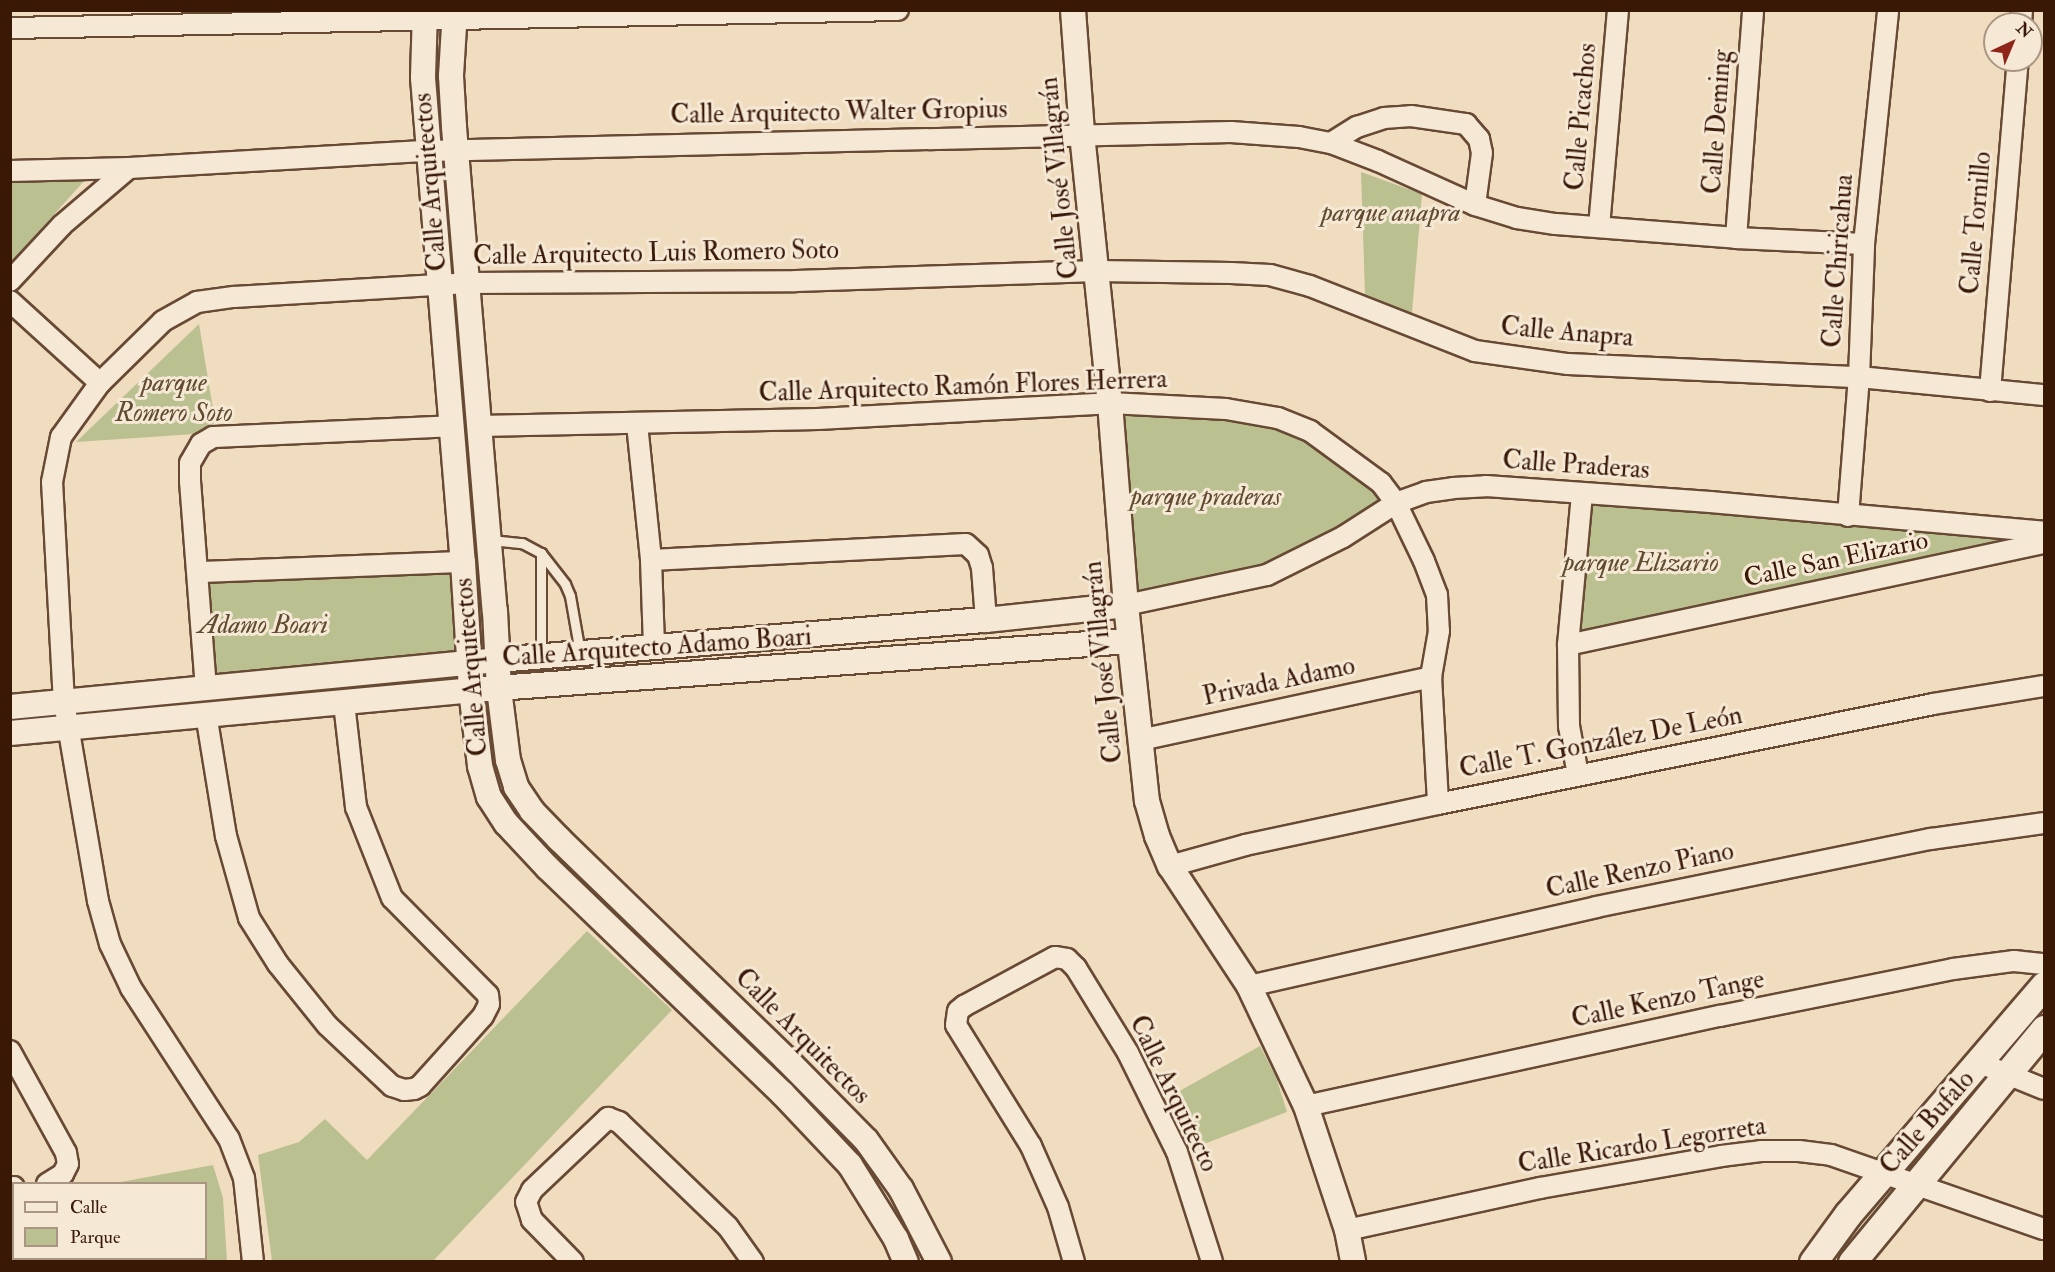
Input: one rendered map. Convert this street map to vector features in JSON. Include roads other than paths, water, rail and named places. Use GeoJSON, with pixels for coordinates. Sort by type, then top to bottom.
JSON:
{"type":"FeatureCollection","features":[{"type":"Feature","properties":{"kind":"main road","name":"Calle Bufalo"},"geometry":{"type":"LineString","coordinates":[[1813,1262],[1848,1214],[1980,1063],[2044,985]]}},
{"type":"Feature","properties":{"kind":"main road","name":"Calle Bufalo"},"geometry":{"type":"LineString","coordinates":[[1852,1262],[2044,1029]]}},
{"type":"Feature","properties":{"kind":"street"},"geometry":{"type":"LineString","coordinates":[[10,28],[454,14],[898,10]]}},
{"type":"Feature","properties":{"kind":"street","name":"Calle José Villagrán"},"geometry":{"type":"LineString","coordinates":[[1073,10],[1082,134],[1110,404],[1129,641],[1147,801],[1156,836],[1170,866],[1249,987],[1306,1106],[1347,1230],[1353,1262]]}},
{"type":"Feature","properties":{"kind":"street","name":"Calle Picachos"},"geometry":{"type":"LineString","coordinates":[[1599,227],[1618,10]]}},
{"type":"Feature","properties":{"kind":"street","name":"Calle Deming"},"geometry":{"type":"LineString","coordinates":[[1736,238],[1753,10]]}},
{"type":"Feature","properties":{"kind":"street","name":"Calle Chiricahua"},"geometry":{"type":"LineString","coordinates":[[1848,516],[1859,377],[1864,244],[1888,10]]}},
{"type":"Feature","properties":{"kind":"street","name":"Calle Arquitectos"},"geometry":{"type":"LineString","coordinates":[[454,14],[451,75],[499,689],[508,760],[516,787],[532,811],[558,839],[785,1058],[866,1140],[901,1189],[939,1262]]}},
{"type":"Feature","properties":{"kind":"street","name":"Calle Arquitectos"},"geometry":{"type":"LineString","coordinates":[[425,15],[423,78],[463,562],[471,690],[480,766],[489,797],[506,823],[520,838],[782,1093],[850,1165],[896,1239],[906,1262]]}},
{"type":"Feature","properties":{"kind":"street","name":"Calle Tornillo"},"geometry":{"type":"LineString","coordinates":[[1990,391],[2017,72]]}},
{"type":"Feature","properties":{"kind":"street"},"geometry":{"type":"LineString","coordinates":[[1331,143],[1357,127],[1384,118],[1411,116],[1466,124],[1479,139],[1482,153],[1475,206]]}},
{"type":"Feature","properties":{"kind":"street","name":"Calle Arquitecto Walter Gropius"},"geometry":{"type":"LineString","coordinates":[[428,151],[1082,134],[1231,132],[1299,136],[1331,143],[1378,161],[1475,206],[1516,218],[1736,238],[1864,244]]}},
{"type":"Feature","properties":{"kind":"street"},"geometry":{"type":"LineString","coordinates":[[10,171],[129,168],[428,151]]}},
{"type":"Feature","properties":{"kind":"street"},"geometry":{"type":"LineString","coordinates":[[10,281],[62,225],[129,168]]}},
{"type":"Feature","properties":{"kind":"street","name":"Calle Anapra"},"geometry":{"type":"LineString","coordinates":[[1097,271],[1270,275],[1310,286],[1475,351],[1568,364],[1859,377],[2044,395]]}},
{"type":"Feature","properties":{"kind":"street","name":"Calle Arquitecto Luis Romero Soto"},"geometry":{"type":"LineString","coordinates":[[253,1262],[244,1178],[228,1139],[130,988],[110,944],[98,902],[65,715],[52,482],[61,437],[100,383],[163,321],[197,302],[234,297],[468,283],[796,281],[1097,271]]}},
{"type":"Feature","properties":{"kind":"street"},"geometry":{"type":"LineString","coordinates":[[10,301],[100,383]]}},
{"type":"Feature","properties":{"kind":"street","name":"Calle Arquitecto Ramón Flores Herrera"},"geometry":{"type":"LineString","coordinates":[[479,426],[818,419],[1110,404],[1226,409],[1278,418],[1310,431],[1381,483],[1396,503],[1424,561],[1437,595],[1439,631],[1431,677],[1437,804]]}},
{"type":"Feature","properties":{"kind":"street"},"geometry":{"type":"LineString","coordinates":[[637,424],[651,560],[654,648]]}},
{"type":"Feature","properties":{"kind":"street"},"geometry":{"type":"LineString","coordinates":[[206,688],[199,572],[191,510],[190,463],[201,444],[213,437],[452,426]]}},
{"type":"Feature","properties":{"kind":"street","name":"Calle Praderas"},"geometry":{"type":"LineString","coordinates":[[1126,605],[1266,575],[1343,537],[1396,503],[1426,492],[1486,486],[1582,495],[1710,502],[2044,532]]}},
{"type":"Feature","properties":{"kind":"street"},"geometry":{"type":"LineString","coordinates":[[1578,775],[1569,726],[1568,645],[1582,495]]}},
{"type":"Feature","properties":{"kind":"street","name":"Calle San Elizario"},"geometry":{"type":"LineString","coordinates":[[1568,645],[2044,543]]}},
{"type":"Feature","properties":{"kind":"street"},"geometry":{"type":"LineString","coordinates":[[651,560],[966,544],[978,555],[982,568],[986,620]]}},
{"type":"Feature","properties":{"kind":"street"},"geometry":{"type":"LineString","coordinates":[[199,572],[463,562]]}},
{"type":"Feature","properties":{"kind":"street","name":"Calle Arquitecto Adamo Boari"},"geometry":{"type":"LineString","coordinates":[[10,734],[65,715],[206,688],[541,656],[986,620],[1126,605]]}},
{"type":"Feature","properties":{"kind":"street","name":"Calle Arquitecto Adamo Boari"},"geometry":{"type":"LineString","coordinates":[[10,708],[65,715],[206,714],[344,704],[471,690],[1129,641]]}},
{"type":"Feature","properties":{"kind":"street","name":"Privada Adamo"},"geometry":{"type":"LineString","coordinates":[[1140,740],[1431,677]]}},
{"type":"Feature","properties":{"kind":"street","name":"Calle T. González De León"},"geometry":{"type":"LineString","coordinates":[[1170,866],[1245,845],[1437,804],[1933,704],[2044,686]]}},
{"type":"Feature","properties":{"kind":"street"},"geometry":{"type":"LineString","coordinates":[[206,714],[226,836],[249,918],[278,964],[327,1024],[392,1086],[404,1090],[420,1086],[483,1016],[489,1004],[484,988],[426,935],[392,898],[356,807],[344,704]]}},
{"type":"Feature","properties":{"kind":"street","name":"Calle Renzo Piano"},"geometry":{"type":"LineString","coordinates":[[1249,987],[1596,907],[1931,839],[2044,823]]}},
{"type":"Feature","properties":{"kind":"street"},"geometry":{"type":"LineString","coordinates":[[635,952],[654,933]]}},
{"type":"Feature","properties":{"kind":"street","name":"Calle Arquitecto"},"geometry":{"type":"LineString","coordinates":[[1074,1262],[1058,1207],[1031,1146],[959,1034],[956,1017],[964,1006],[1050,959],[1067,959],[1076,968],[1128,1053],[1177,1152],[1210,1248],[1212,1262]]}},
{"type":"Feature","properties":{"kind":"street","name":"Calle Kenzo Tange"},"geometry":{"type":"LineString","coordinates":[[1306,1106],[1720,1016],[1953,969],[2013,961],[2044,964]]}},
{"type":"Feature","properties":{"kind":"street"},"geometry":{"type":"LineString","coordinates":[[10,1051],[66,1153],[68,1164],[63,1174],[50,1182]]}},
{"type":"Feature","properties":{"kind":"street"},"geometry":{"type":"LineString","coordinates":[[1980,1063],[2007,1076],[2044,1089]]}},
{"type":"Feature","properties":{"kind":"street"},"geometry":{"type":"LineString","coordinates":[[573,1262],[532,1220],[526,1202],[532,1190],[608,1118],[620,1122],[728,1227],[753,1262]]}},
{"type":"Feature","properties":{"kind":"street","name":"Calle Ricardo Legorreta"},"geometry":{"type":"LineString","coordinates":[[1347,1230],[1540,1188],[1761,1151],[1799,1150],[1831,1155],[2044,1229]]}},
{"type":"Feature","properties":{"kind":"lane"},"geometry":{"type":"LineString","coordinates":[[488,539],[522,543],[541,553],[565,584],[570,596],[580,654]]}},
{"type":"Feature","properties":{"kind":"lane"},"geometry":{"type":"LineString","coordinates":[[541,553],[541,656]]}},
{"type":"Feature","properties":{"kind":"park label","name":"parque anapra"},"geometry":{"type":"Point","coordinates":[1391,214]}},
{"type":"Feature","properties":{"kind":"park label","name":"parque Romero Soto"},"geometry":{"type":"Point","coordinates":[174,399]}},
{"type":"Feature","properties":{"kind":"park label","name":"parque praderas"},"geometry":{"type":"Point","coordinates":[1206,498]}},
{"type":"Feature","properties":{"kind":"park label","name":"parque Elizario"},"geometry":{"type":"Point","coordinates":[1641,564]}},
{"type":"Feature","properties":{"kind":"park label","name":"Adamo Boari"},"geometry":{"type":"Point","coordinates":[263,626]}}]}
